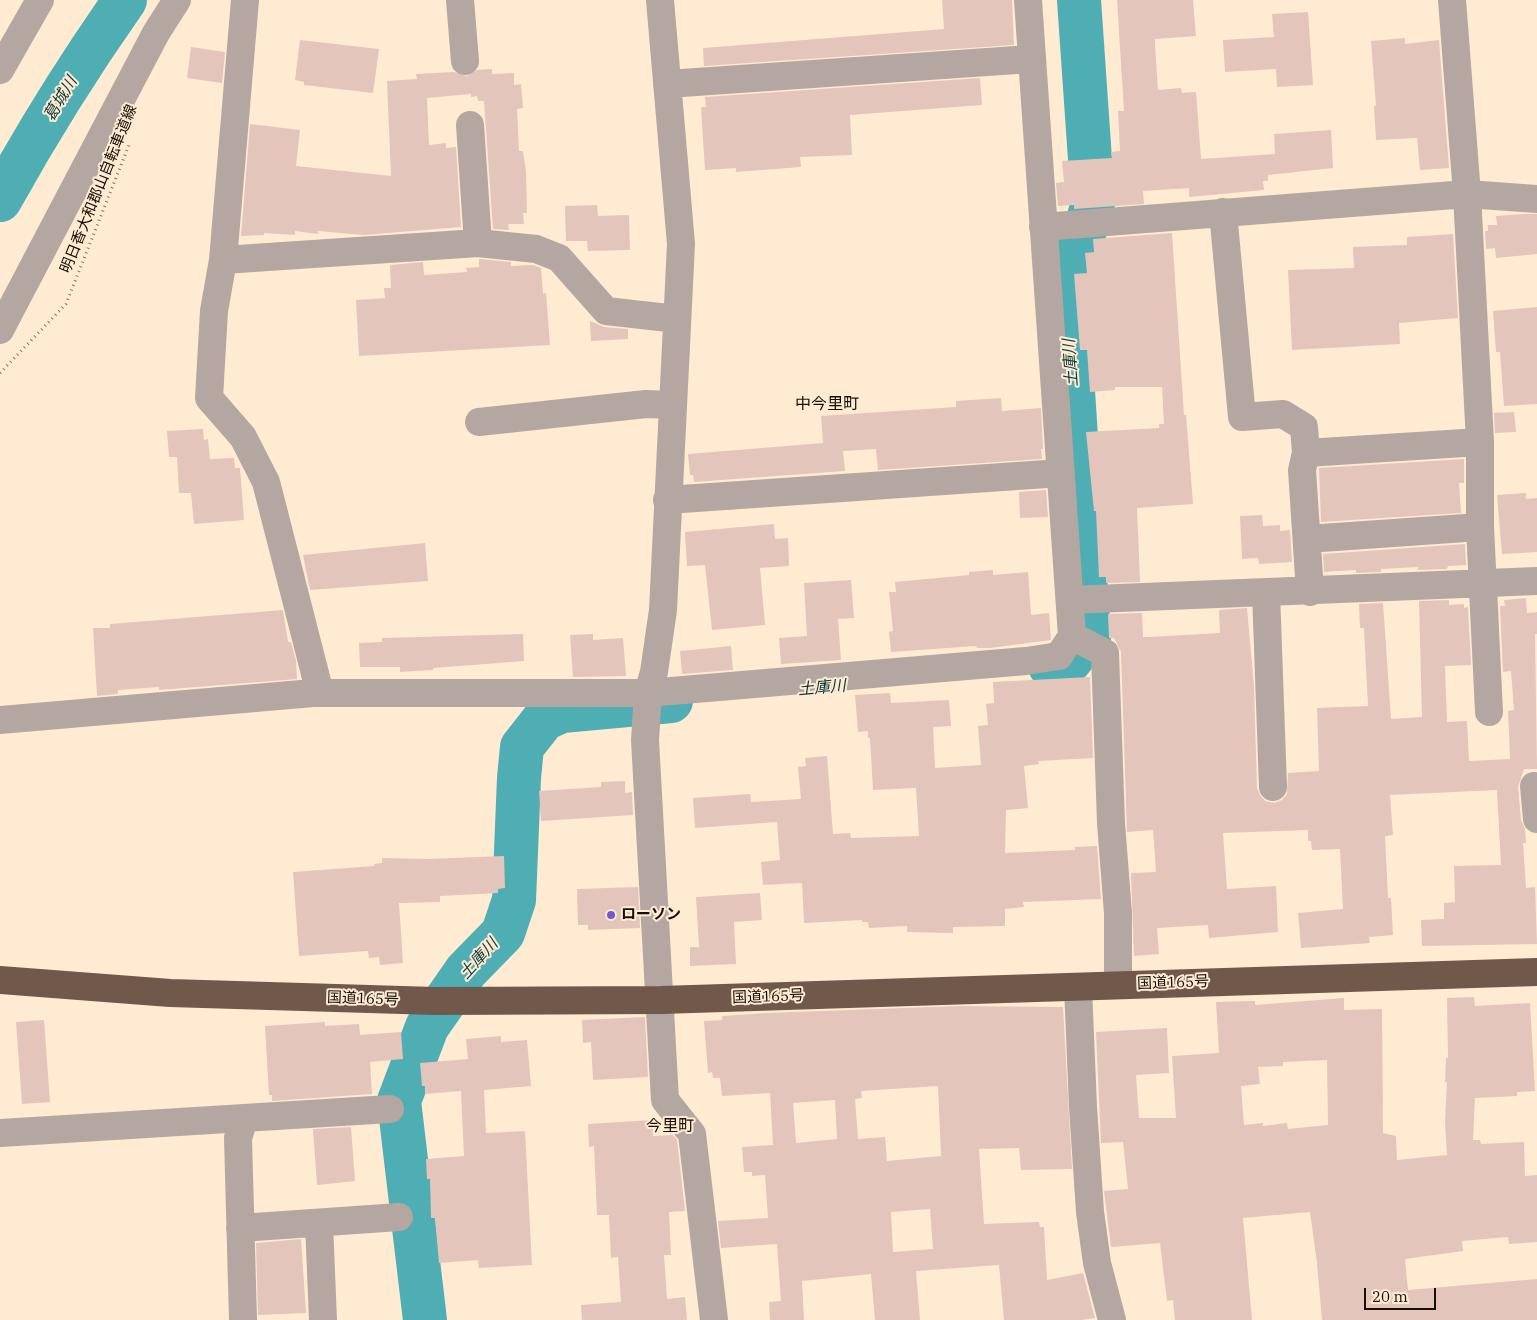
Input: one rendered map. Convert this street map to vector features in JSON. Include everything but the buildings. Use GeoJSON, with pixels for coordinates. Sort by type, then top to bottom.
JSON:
{"type":"FeatureCollection","features":[{"type":"Feature","properties":{"kind":"highway","name":"国道165号"},"geometry":{"type":"LineString","coordinates":[[0,980],[170,994],[435,1001],[661,1000],[1537,972]]}},
{"type":"Feature","properties":{"kind":"street"},"geometry":{"type":"LineString","coordinates":[[0,70],[40,0]]}},
{"type":"Feature","properties":{"kind":"street"},"geometry":{"type":"LineString","coordinates":[[0,330],[156,33],[177,0]]}},
{"type":"Feature","properties":{"kind":"street"},"geometry":{"type":"LineString","coordinates":[[245,0],[224,260],[214,311],[208,398],[243,437],[266,482],[320,693]]}},
{"type":"Feature","properties":{"kind":"street"},"geometry":{"type":"LineString","coordinates":[[460,0],[465,61]]}},
{"type":"Feature","properties":{"kind":"street"},"geometry":{"type":"LineString","coordinates":[[660,0],[681,244],[663,610],[654,672],[648,693],[645,740],[661,1000],[665,1100],[692,1134],[714,1320]]}},
{"type":"Feature","properties":{"kind":"street"},"geometry":{"type":"LineString","coordinates":[[1028,0],[1070,600],[1081,641],[1105,653],[1111,822],[1118,912],[1118,984]]}},
{"type":"Feature","properties":{"kind":"street"},"geometry":{"type":"LineString","coordinates":[[1452,0],[1467,194],[1480,442],[1480,528],[1489,712]]}},
{"type":"Feature","properties":{"kind":"street"},"geometry":{"type":"LineString","coordinates":[[667,84],[1031,59]]}},
{"type":"Feature","properties":{"kind":"street"},"geometry":{"type":"LineString","coordinates":[[470,125],[478,243]]}},
{"type":"Feature","properties":{"kind":"street"},"geometry":{"type":"LineString","coordinates":[[1043,227],[1467,194],[1537,199]]}},
{"type":"Feature","properties":{"kind":"street"},"geometry":{"type":"LineString","coordinates":[[1223,212],[1242,418],[1283,414],[1304,427],[1306,453],[1302,470],[1310,592]]}},
{"type":"Feature","properties":{"kind":"street"},"geometry":{"type":"LineString","coordinates":[[224,260],[478,243],[536,249],[559,258],[606,311],[676,319]]}},
{"type":"Feature","properties":{"kind":"street"},"geometry":{"type":"LineString","coordinates":[[479,422],[646,404],[672,405]]}},
{"type":"Feature","properties":{"kind":"street"},"geometry":{"type":"LineString","coordinates":[[1306,453],[1480,442]]}},
{"type":"Feature","properties":{"kind":"street"},"geometry":{"type":"LineString","coordinates":[[667,500],[1061,473]]}},
{"type":"Feature","properties":{"kind":"street"},"geometry":{"type":"LineString","coordinates":[[1307,539],[1480,528]]}},
{"type":"Feature","properties":{"kind":"street"},"geometry":{"type":"LineString","coordinates":[[1070,600],[1310,592],[1537,581]]}},
{"type":"Feature","properties":{"kind":"street"},"geometry":{"type":"LineString","coordinates":[[1266,592],[1273,786]]}},
{"type":"Feature","properties":{"kind":"street"},"geometry":{"type":"LineString","coordinates":[[0,720],[320,693],[648,693],[1026,661],[1059,656],[1081,641]]}},
{"type":"Feature","properties":{"kind":"street"},"geometry":{"type":"LineString","coordinates":[[1534,786],[1537,819]]}},
{"type":"Feature","properties":{"kind":"street"},"geometry":{"type":"LineString","coordinates":[[1078,987],[1082,1107],[1090,1212],[1098,1263],[1112,1320]]}},
{"type":"Feature","properties":{"kind":"street"},"geometry":{"type":"LineString","coordinates":[[0,1133],[390,1110]]}},
{"type":"Feature","properties":{"kind":"street"},"geometry":{"type":"LineString","coordinates":[[243,1320],[238,1138],[244,1119]]}},
{"type":"Feature","properties":{"kind":"street"},"geometry":{"type":"LineString","coordinates":[[240,1228],[399,1217]]}},
{"type":"Feature","properties":{"kind":"street"},"geometry":{"type":"LineString","coordinates":[[319,1223],[323,1320]]}},
{"type":"Feature","properties":{"kind":"path","name":"明日香大和郡山自転車道線"},"geometry":{"type":"LineString","coordinates":[[0,373],[66,304],[130,143]]}},
{"type":"Feature","properties":{"kind":"waterway","name":"葛城川"},"geometry":{"type":"LineString","coordinates":[[0,200],[60,98],[125,0]]}},
{"type":"Feature","properties":{"kind":"waterway","name":"土庫川"},"geometry":{"type":"LineString","coordinates":[[1050,666],[1069,662],[1089,637],[1065,268],[1083,237],[1093,203],[1079,0]]}},
{"type":"Feature","properties":{"kind":"waterway","name":"土庫川"},"geometry":{"type":"LineString","coordinates":[[425,1320],[399,1101],[427,1027],[466,971],[503,933],[514,900],[522,747],[544,719],[562,711],[671,701]]}},
{"type":"Feature","properties":{"kind":"place","name":"ローソン"},"geometry":{"type":"Point","coordinates":[611,915]}},
{"type":"Feature","properties":{"kind":"district","name":"中今里町"},"geometry":{"type":"Point","coordinates":[827,404]}},
{"type":"Feature","properties":{"kind":"district","name":"今里町"},"geometry":{"type":"Point","coordinates":[670,1126]}}]}
